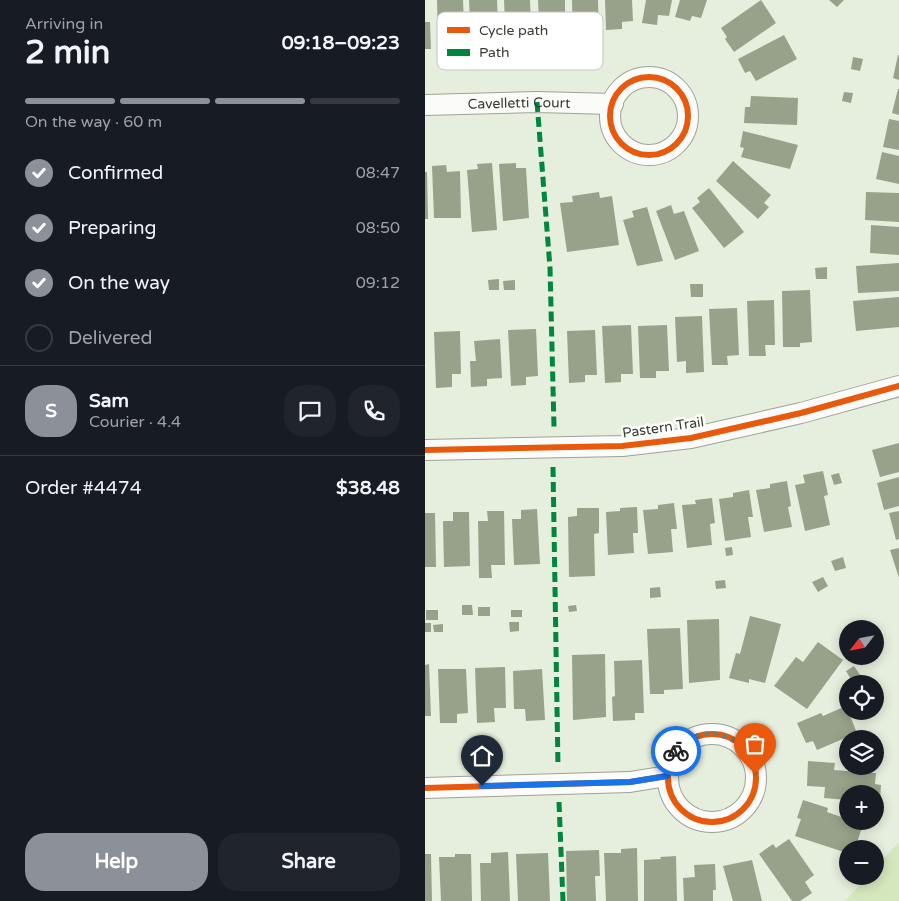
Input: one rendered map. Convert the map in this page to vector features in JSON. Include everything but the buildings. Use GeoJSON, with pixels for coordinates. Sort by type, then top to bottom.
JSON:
{"type":"FeatureCollection","features":[{"type":"Feature","properties":{"kind":"street","name":"Cavelletti Court"},"geometry":{"type":"LineString","coordinates":[[425,105],[537,102],[613,104]]}},
{"type":"Feature","properties":{"kind":"street","name":"Pastern Trail"},"geometry":{"type":"LineString","coordinates":[[425,450],[622,446],[691,438],[899,386]]}},
{"type":"Feature","properties":{"kind":"street"},"geometry":{"type":"LineString","coordinates":[[708,734],[725,736],[738,743],[751,758],[755,774],[754,790],[748,803],[737,814],[714,822],[699,820],[681,810],[672,797],[667,776],[669,764],[676,751],[693,738],[708,734]]}},
{"type":"Feature","properties":{"kind":"street"},"geometry":{"type":"LineString","coordinates":[[425,788],[630,782],[667,776]]}},
{"type":"Feature","properties":{"kind":"green space"},"geometry":{"type":"Polygon","coordinates":[[[899,842],[899,901],[845,901],[860,885],[884,885],[884,858],[899,842]]]}},
{"type":"Feature","properties":{"kind":"marked path"},"geometry":{"type":"LineString","coordinates":[[537,102],[550,268],[554,427]]}},
{"type":"Feature","properties":{"kind":"marked path"},"geometry":{"type":"LineString","coordinates":[[553,467],[558,767]]}},
{"type":"Feature","properties":{"kind":"marked path"},"geometry":{"type":"LineString","coordinates":[[559,802],[563,901]]}},
{"type":"Feature","properties":{"kind":"cycle path"},"geometry":{"type":"LineString","coordinates":[[649,77],[664,80],[681,94],[685,101],[688,116],[685,131],[671,148],[664,152],[649,155],[634,152],[617,138],[613,131],[610,116],[613,101],[627,84],[634,80],[649,77]]}},
{"type":"Feature","properties":{"kind":"cycle path"},"geometry":{"type":"LineString","coordinates":[[425,450],[622,446],[691,438],[801,413],[899,386]]}},
{"type":"Feature","properties":{"kind":"cycle path"},"geometry":{"type":"LineString","coordinates":[[712,734],[729,738],[743,747],[752,761],[756,778],[752,795],[743,809],[729,818],[712,822],[695,818],[681,809],[672,795],[668,778],[672,761],[681,747],[695,738],[712,734]]}},
{"type":"Feature","properties":{"kind":"cycle path"},"geometry":{"type":"LineString","coordinates":[[425,788],[630,782],[667,776]]}},
{"type":"Feature","properties":{"kind":"way so far"},"geometry":{"type":"LineString","coordinates":[[676,751],[693,738],[708,734],[725,736],[738,743],[751,758],[755,774]]}},
{"type":"Feature","properties":{"kind":"route"},"geometry":{"type":"LineString","coordinates":[[482,786],[630,782],[667,776],[669,764],[676,751]]}}]}
